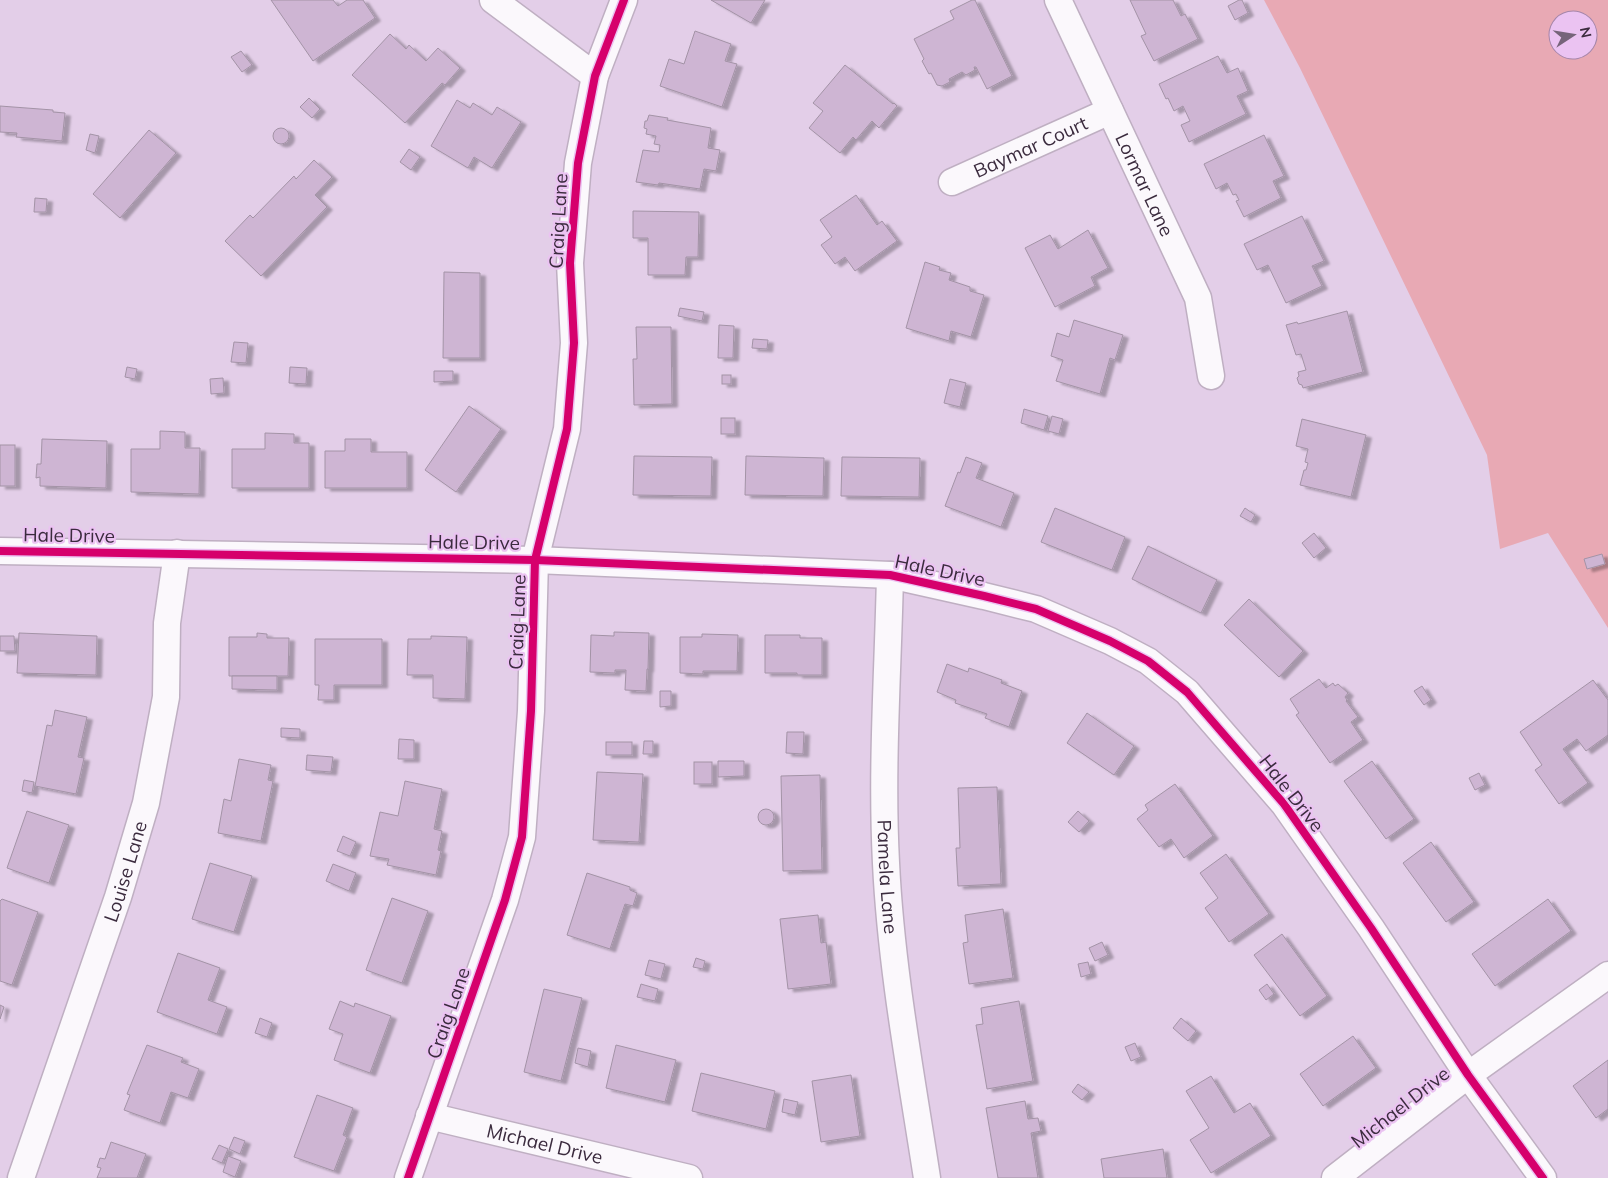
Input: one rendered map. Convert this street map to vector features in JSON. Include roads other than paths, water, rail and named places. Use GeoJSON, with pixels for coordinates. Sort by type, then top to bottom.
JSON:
{"type":"FeatureCollection","features":[{"type":"Feature","properties":{"kind":"street"},"geometry":{"type":"LineString","coordinates":[[493,0],[595,76]]}},
{"type":"Feature","properties":{"kind":"street","name":"Craig Lane"},"geometry":{"type":"LineString","coordinates":[[408,1178],[505,900],[522,837],[531,711],[535,560],[567,429],[574,343],[570,263],[578,163],[595,76],[624,0]]}},
{"type":"Feature","properties":{"kind":"street","name":"Lormar Lane"},"geometry":{"type":"LineString","coordinates":[[1058,0],[1198,298],[1211,376]]}},
{"type":"Feature","properties":{"kind":"street","name":"Baymar Court"},"geometry":{"type":"LineString","coordinates":[[952,182],[1110,111]]}},
{"type":"Feature","properties":{"kind":"street","name":"Hale Drive"},"geometry":{"type":"LineString","coordinates":[[0,551],[535,560],[890,575],[1036,609],[1110,641],[1148,661],[1187,692],[1284,804],[1371,928],[1468,1075],[1543,1178]]}},
{"type":"Feature","properties":{"kind":"street","name":"Louise Lane"},"geometry":{"type":"LineString","coordinates":[[21,1178],[118,897],[146,803],[166,697],[168,623],[178,553]]}},
{"type":"Feature","properties":{"kind":"street","name":"Pamela Lane"},"geometry":{"type":"LineString","coordinates":[[890,575],[885,779],[886,863],[889,912],[903,1021],[927,1178]]}},
{"type":"Feature","properties":{"kind":"street","name":"Michael Drive"},"geometry":{"type":"LineString","coordinates":[[1335,1178],[1468,1075],[1608,975]]}},
{"type":"Feature","properties":{"kind":"street","name":"Michael Drive"},"geometry":{"type":"LineString","coordinates":[[429,1116],[689,1178]]}}]}
